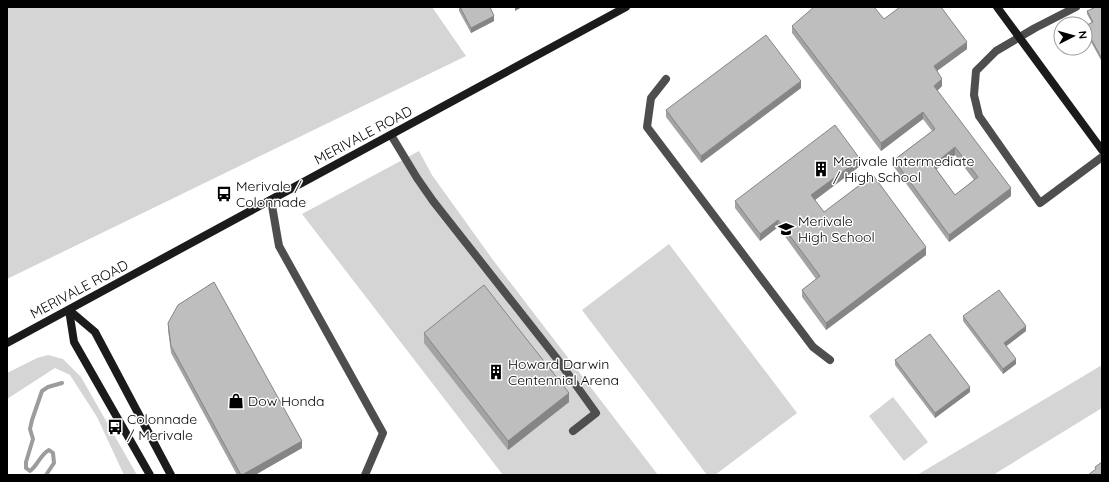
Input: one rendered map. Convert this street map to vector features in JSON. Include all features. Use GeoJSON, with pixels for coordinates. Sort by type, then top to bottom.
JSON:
{"type":"FeatureCollection","features":[{"type":"Feature","properties":{"kind":"main road","name":"MERIVALE ROAD"},"geometry":{"type":"LineString","coordinates":[[7,343],[626,7]]}},
{"type":"Feature","properties":{"kind":"main road"},"geometry":{"type":"LineString","coordinates":[[997,7],[1102,150]]}},
{"type":"Feature","properties":{"kind":"main road"},"geometry":{"type":"LineString","coordinates":[[69,310],[74,342],[150,475]]}},
{"type":"Feature","properties":{"kind":"main road"},"geometry":{"type":"LineString","coordinates":[[69,310],[95,332],[171,475]]}},
{"type":"Feature","properties":{"kind":"lane"},"geometry":{"type":"LineString","coordinates":[[1076,7],[996,51],[976,71],[974,95],[979,116],[1040,203],[1102,157]]}},
{"type":"Feature","properties":{"kind":"lane"},"geometry":{"type":"LineString","coordinates":[[666,79],[651,98],[648,127],[813,347],[830,360]]}},
{"type":"Feature","properties":{"kind":"lane"},"geometry":{"type":"LineString","coordinates":[[391,135],[417,178],[433,200],[558,360],[596,413],[573,431]]}},
{"type":"Feature","properties":{"kind":"lane"},"geometry":{"type":"LineString","coordinates":[[271,200],[280,246],[382,433],[364,475]]}},
{"type":"Feature","properties":{"kind":"shaded area"},"geometry":{"type":"Polygon","coordinates":[[[7,7],[432,7],[466,56],[7,279],[7,7]]]}},
{"type":"Feature","properties":{"kind":"shaded area"},"geometry":{"type":"Polygon","coordinates":[[[419,151],[432,175],[493,260],[658,475],[503,475],[302,214],[419,151]]]}},
{"type":"Feature","properties":{"kind":"shaded area"},"geometry":{"type":"Polygon","coordinates":[[[669,244],[797,413],[715,475],[707,475],[582,310],[669,244]]]}},
{"type":"Feature","properties":{"kind":"shaded area"},"geometry":{"type":"Polygon","coordinates":[[[48,355],[63,359],[81,377],[137,475],[124,475],[97,417],[70,375],[55,368],[7,399],[7,373],[37,358],[48,355]]]}},
{"type":"Feature","properties":{"kind":"shaded area"},"geometry":{"type":"Polygon","coordinates":[[[1102,365],[1102,408],[993,475],[917,475],[1102,365]]]}},
{"type":"Feature","properties":{"kind":"shaded area"},"geometry":{"type":"Polygon","coordinates":[[[893,397],[928,442],[904,461],[869,416],[893,397]]]}},
{"type":"Feature","properties":{"kind":"building"},"geometry":{"type":"Polygon","coordinates":[[[460,7],[490,7],[494,16],[471,28],[460,7]]]}},
{"type":"Feature","properties":{"kind":"building"},"geometry":{"type":"Polygon","coordinates":[[[814,7],[874,7],[884,19],[900,7],[941,7],[967,42],[934,66],[942,79],[934,86],[1011,188],[949,235],[894,160],[935,129],[923,112],[881,143],[792,26],[814,7]],[[955,147],[933,165],[955,195],[978,177],[955,147]]]}},
{"type":"Feature","properties":{"kind":"building"},"geometry":{"type":"Polygon","coordinates":[[[1096,7],[1102,7],[1102,59],[1093,43],[1093,16],[1090,16],[1087,11],[1096,7]]]}},
{"type":"Feature","properties":{"kind":"building"},"geometry":{"type":"Polygon","coordinates":[[[766,35],[801,81],[701,156],[666,110],[766,35]]]}},
{"type":"Feature","properties":{"kind":"building"},"geometry":{"type":"Polygon","coordinates":[[[835,125],[860,159],[811,195],[824,212],[873,175],[926,247],[826,323],[802,290],[820,276],[778,220],[760,234],[735,201],[835,125]]]}},
{"type":"Feature","properties":{"kind":"building","name":"Dow Honda"},"geometry":{"type":"Polygon","coordinates":[[[214,282],[302,441],[242,475],[171,346],[168,323],[178,305],[214,282]]]}},
{"type":"Feature","properties":{"kind":"building","name":"Howard Darwin Centennial Arena"},"geometry":{"type":"Polygon","coordinates":[[[484,285],[569,393],[508,441],[424,333],[484,285]]]}},
{"type":"Feature","properties":{"kind":"building"},"geometry":{"type":"Polygon","coordinates":[[[999,290],[1026,326],[1004,343],[1016,359],[1003,369],[963,316],[999,290]]]}},
{"type":"Feature","properties":{"kind":"building"},"geometry":{"type":"Polygon","coordinates":[[[930,334],[970,387],[935,413],[895,360],[930,334]]]}},
{"type":"Feature","properties":{"kind":"building"},"geometry":{"type":"Polygon","coordinates":[[[1102,462],[1102,475],[1088,475],[1096,469],[1095,467],[1102,462]]]}},
{"type":"Feature","properties":{"kind":"waterway"},"geometry":{"type":"LineString","coordinates":[[46,475],[54,463],[53,453],[49,450],[30,471],[26,468],[26,462],[33,439],[30,429],[42,391],[48,387],[62,383]]}},
{"type":"Feature","properties":{"kind":"place","name":"Merivale Intermediate / High School"},"geometry":{"type":"Point","coordinates":[821,169]}},
{"type":"Feature","properties":{"kind":"place","name":"Merivale / Colonnade"},"geometry":{"type":"Point","coordinates":[224,194]}},
{"type":"Feature","properties":{"kind":"place","name":"Merivale High School"},"geometry":{"type":"Point","coordinates":[786,229]}},
{"type":"Feature","properties":{"kind":"place","name":"Howard Darwin Centennial Arena"},"geometry":{"type":"Point","coordinates":[496,372]}},
{"type":"Feature","properties":{"kind":"place","name":"Dow Honda"},"geometry":{"type":"Point","coordinates":[236,401]}},
{"type":"Feature","properties":{"kind":"place","name":"Colonnade / Merivale"},"geometry":{"type":"Point","coordinates":[115,427]}}]}
